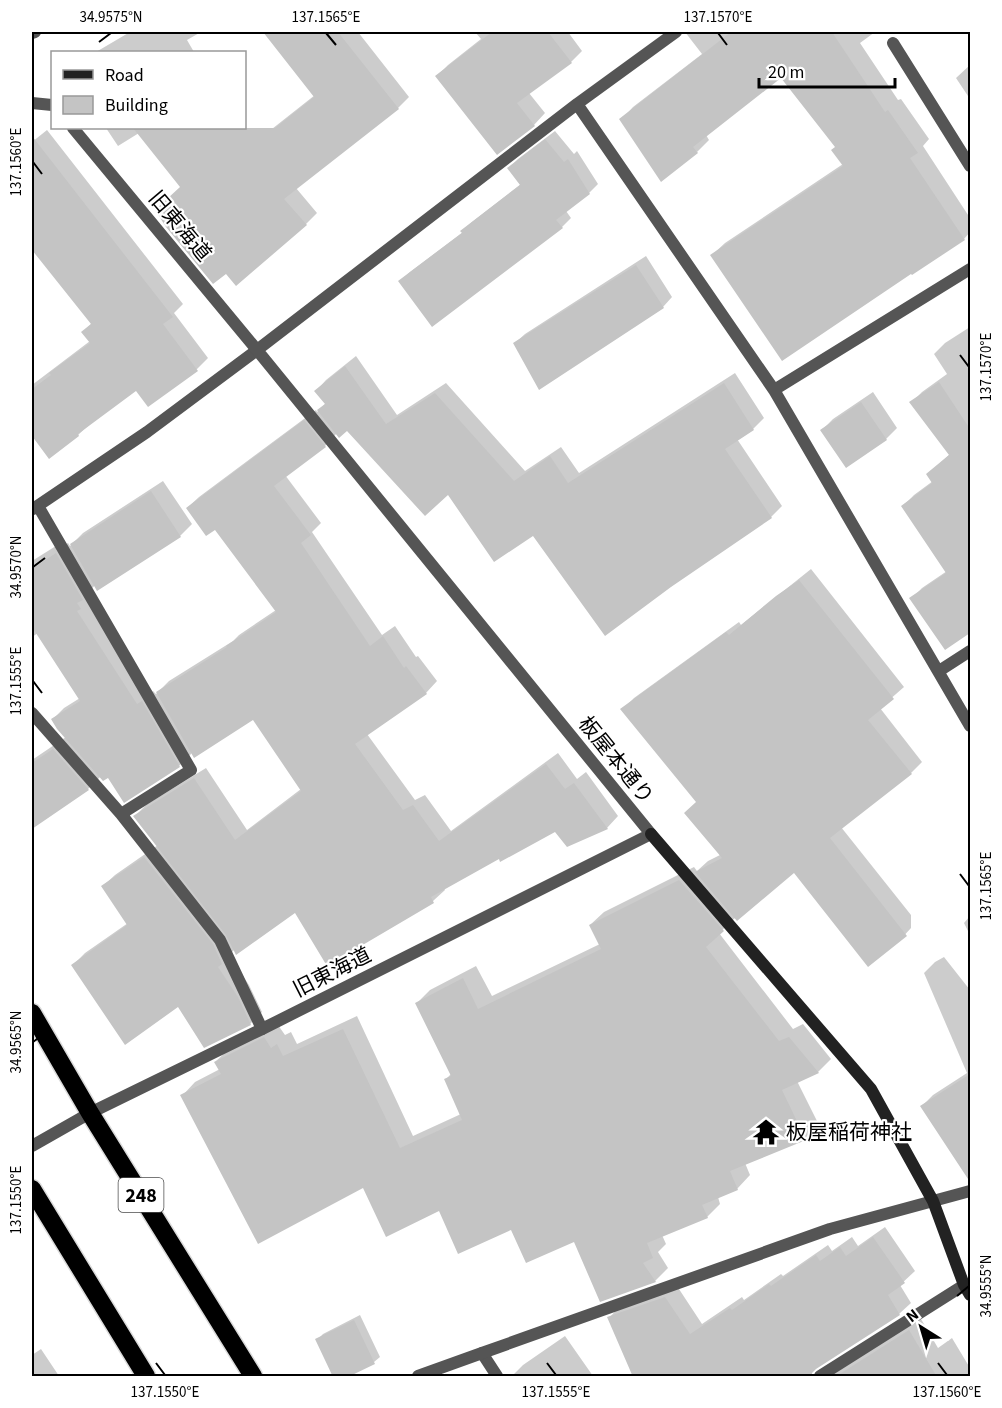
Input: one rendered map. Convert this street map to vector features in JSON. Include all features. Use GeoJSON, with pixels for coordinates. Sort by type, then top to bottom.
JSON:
{"type":"FeatureCollection","features":[{"type":"Feature","properties":{"kind":"highway","name":"248"},"geometry":{"type":"LineString","coordinates":[[32,1013],[90,1113],[253,1377]]}},
{"type":"Feature","properties":{"kind":"highway"},"geometry":{"type":"LineString","coordinates":[[32,1189],[146,1377]]}},
{"type":"Feature","properties":{"kind":"street"},"geometry":{"type":"LineString","coordinates":[[121,814],[191,770],[35,508],[147,432],[577,104],[676,32]]}},
{"type":"Feature","properties":{"kind":"street"},"geometry":{"type":"LineString","coordinates":[[893,42],[970,166]]}},
{"type":"Feature","properties":{"kind":"street"},"geometry":{"type":"LineString","coordinates":[[32,104],[51,105]]}},
{"type":"Feature","properties":{"kind":"street"},"geometry":{"type":"LineString","coordinates":[[577,104],[774,390],[970,726]]}},
{"type":"Feature","properties":{"kind":"street","name":"旧東海道"},"geometry":{"type":"LineString","coordinates":[[74,129],[257,350]]}},
{"type":"Feature","properties":{"kind":"street"},"geometry":{"type":"LineString","coordinates":[[774,390],[970,269]]}},
{"type":"Feature","properties":{"kind":"street","name":"板屋本通り"},"geometry":{"type":"LineString","coordinates":[[257,350],[651,834],[871,1089],[933,1201],[967,1290]]}},
{"type":"Feature","properties":{"kind":"street"},"geometry":{"type":"LineString","coordinates":[[939,671],[970,651]]}},
{"type":"Feature","properties":{"kind":"street"},"geometry":{"type":"LineString","coordinates":[[32,713],[121,814],[220,940],[262,1029]]}},
{"type":"Feature","properties":{"kind":"street","name":"旧東海道"},"geometry":{"type":"LineString","coordinates":[[32,1146],[90,1113],[651,834]]}},
{"type":"Feature","properties":{"kind":"street"},"geometry":{"type":"LineString","coordinates":[[418,1377],[830,1229],[970,1191]]}},
{"type":"Feature","properties":{"kind":"street"},"geometry":{"type":"LineString","coordinates":[[820,1377],[967,1290]]}},
{"type":"Feature","properties":{"kind":"street"},"geometry":{"type":"LineString","coordinates":[[482,1353],[497,1377]]}},
{"type":"Feature","properties":{"kind":"building"},"geometry":{"type":"Polygon","coordinates":[[[263,32],[338,32],[399,109],[284,199],[307,225],[236,286],[226,274],[213,284],[166,227],[155,210],[180,187],[134,129],[275,128],[314,97],[263,32]]]}},
{"type":"Feature","properties":{"kind":"building"},"geometry":{"type":"Polygon","coordinates":[[[492,32],[548,32],[572,63],[517,103],[535,126],[497,155],[435,76],[492,32]]]}},
{"type":"Feature","properties":{"kind":"building"},"geometry":{"type":"Polygon","coordinates":[[[731,32],[832,32],[885,112],[888,110],[918,153],[910,158],[965,240],[782,361],[710,255],[843,166],[831,150],[835,147],[781,78],[693,147],[698,153],[661,182],[619,119],[731,32]]]}},
{"type":"Feature","properties":{"kind":"building"},"geometry":{"type":"Polygon","coordinates":[[[32,136],[173,317],[163,324],[198,371],[148,407],[136,391],[78,434],[79,436],[49,459],[32,436],[32,389],[51,375],[49,373],[90,343],[81,332],[91,324],[32,250],[32,136]]]}},
{"type":"Feature","properties":{"kind":"building"},"geometry":{"type":"Polygon","coordinates":[[[545,139],[564,162],[568,159],[590,194],[556,220],[563,228],[432,327],[398,281],[462,233],[460,231],[520,185],[507,168],[545,139]]]}},
{"type":"Feature","properties":{"kind":"building"},"geometry":{"type":"Polygon","coordinates":[[[636,265],[664,308],[539,390],[513,343],[636,265]]]}},
{"type":"Feature","properties":{"kind":"building"},"geometry":{"type":"Polygon","coordinates":[[[345,366],[386,424],[435,393],[514,481],[550,456],[568,483],[724,383],[754,430],[725,449],[772,518],[671,587],[605,636],[533,536],[494,562],[448,495],[425,516],[347,431],[339,438],[317,410],[325,404],[314,391],[345,366]]]}},
{"type":"Feature","properties":{"kind":"building"},"geometry":{"type":"Polygon","coordinates":[[[939,382],[970,429],[970,633],[945,650],[909,598],[946,573],[901,506],[932,483],[926,474],[949,455],[909,402],[939,382]]]}},
{"type":"Feature","properties":{"kind":"building"},"geometry":{"type":"Polygon","coordinates":[[[861,402],[887,440],[846,468],[820,430],[861,402]]]}},
{"type":"Feature","properties":{"kind":"building"},"geometry":{"type":"Polygon","coordinates":[[[304,420],[326,447],[274,486],[311,535],[301,543],[370,646],[383,636],[404,668],[406,666],[427,694],[355,744],[403,810],[413,805],[439,841],[546,764],[565,789],[574,783],[608,829],[567,847],[555,832],[500,862],[499,859],[431,897],[434,903],[327,966],[295,913],[236,955],[226,935],[133,816],[194,778],[235,840],[301,791],[253,720],[194,758],[156,692],[227,647],[276,612],[215,530],[206,536],[186,508],[304,420]]]}},
{"type":"Feature","properties":{"kind":"building"},"geometry":{"type":"Polygon","coordinates":[[[151,491],[181,537],[97,591],[70,544],[151,491]]]}},
{"type":"Feature","properties":{"kind":"building"},"geometry":{"type":"Polygon","coordinates":[[[56,553],[83,600],[77,603],[81,609],[77,611],[137,704],[142,701],[180,767],[124,803],[108,778],[103,781],[57,729],[51,719],[80,701],[32,627],[32,569],[56,553]]]}},
{"type":"Feature","properties":{"kind":"building"},"geometry":{"type":"Polygon","coordinates":[[[799,580],[894,699],[868,720],[912,774],[830,838],[907,936],[868,967],[794,873],[737,921],[695,872],[722,858],[684,813],[696,802],[620,709],[726,632],[729,635],[799,580]]]}},
{"type":"Feature","properties":{"kind":"building"},"geometry":{"type":"Polygon","coordinates":[[[53,749],[89,790],[32,829],[32,763],[53,749]]]}},
{"type":"Feature","properties":{"kind":"building"},"geometry":{"type":"Polygon","coordinates":[[[144,857],[213,944],[222,964],[218,967],[238,997],[251,1025],[204,1048],[178,1007],[125,1045],[71,965],[127,925],[101,886],[144,857]]]}},
{"type":"Feature","properties":{"kind":"building"},"geometry":{"type":"Polygon","coordinates":[[[679,880],[724,931],[706,947],[779,1041],[789,1037],[819,1073],[782,1090],[806,1140],[730,1171],[738,1190],[702,1205],[708,1218],[647,1243],[653,1258],[643,1263],[656,1282],[600,1302],[574,1242],[526,1263],[511,1230],[458,1254],[439,1211],[386,1237],[363,1188],[258,1244],[180,1095],[221,1074],[214,1062],[264,1037],[271,1048],[277,1044],[283,1056],[343,1029],[400,1148],[462,1120],[444,1079],[451,1076],[415,1003],[463,978],[478,1009],[601,949],[589,925],[679,880]]]}},
{"type":"Feature","properties":{"kind":"building"},"geometry":{"type":"Polygon","coordinates":[[[970,1074],[970,1182],[920,1106],[970,1074]]]}},
{"type":"Feature","properties":{"kind":"building"},"geometry":{"type":"Polygon","coordinates":[[[873,1237],[905,1283],[888,1295],[900,1315],[816,1369],[812,1377],[633,1377],[607,1317],[665,1297],[690,1334],[730,1308],[732,1310],[769,1284],[771,1286],[816,1255],[820,1261],[840,1247],[846,1256],[873,1237]]]}},
{"type":"Feature","properties":{"kind":"building"},"geometry":{"type":"Polygon","coordinates":[[[354,1320],[375,1364],[348,1377],[333,1377],[315,1339],[354,1320]]]}},
{"type":"Feature","properties":{"kind":"building"},"geometry":{"type":"Polygon","coordinates":[[[909,1330],[937,1377],[835,1377],[909,1330]]]}},
{"type":"Feature","properties":{"kind":"place","name":"板屋稲荷神社"},"geometry":{"type":"Point","coordinates":[766,1132]}}]}
